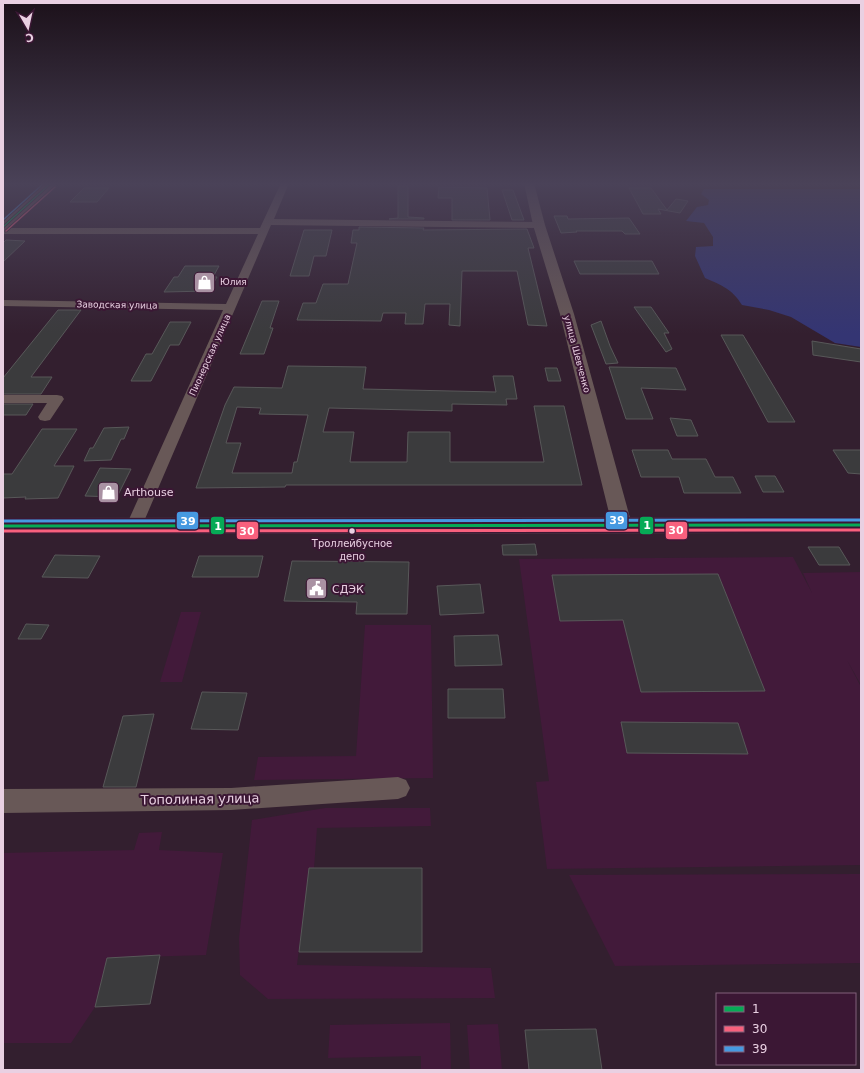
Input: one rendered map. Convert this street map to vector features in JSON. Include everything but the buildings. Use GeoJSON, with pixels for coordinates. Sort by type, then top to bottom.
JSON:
{"type":"FeatureCollection","features":[{"type":"Feature","properties":{"kind":"main road"},"geometry":{"type":"LineString","coordinates":[[3,526],[861,525]]}},
{"type":"Feature","properties":{"kind":"street","name":"Пионерская улица"},"geometry":{"type":"LineString","coordinates":[[134,526],[263,233]]}},
{"type":"Feature","properties":{"kind":"street","name":"улица Шевченко"},"geometry":{"type":"LineString","coordinates":[[542,233],[567,314],[622,525]]}},
{"type":"Feature","properties":{"kind":"street","name":"Заводская улица"},"geometry":{"type":"LineString","coordinates":[[3,302],[231,307]]}},
{"type":"Feature","properties":{"kind":"street"},"geometry":{"type":"LineString","coordinates":[[3,399],[57,399],[45,417]]}},
{"type":"Feature","properties":{"kind":"street","name":"Тополиная улица"},"geometry":{"type":"LineString","coordinates":[[3,801],[231,799],[398,788]]}},
{"type":"Feature","properties":{"kind":"shaded area"},"geometry":{"type":"Polygon","coordinates":[[[710,233],[861,233],[861,347],[835,343],[791,317],[769,310],[742,305],[735,295],[726,288],[705,278],[695,256],[696,247],[713,246],[713,237],[710,233]]]}},
{"type":"Feature","properties":{"kind":"shaded area"},"geometry":{"type":"Polygon","coordinates":[[[793,557],[812,593],[803,573],[861,572],[861,685],[847,660],[861,687],[861,865],[547,869],[536,782],[549,781],[519,559],[793,557]]]}},
{"type":"Feature","properties":{"kind":"shaded area"},"geometry":{"type":"Polygon","coordinates":[[[181,612],[201,612],[182,682],[160,682],[181,612]]]}},
{"type":"Feature","properties":{"kind":"shaded area"},"geometry":{"type":"Polygon","coordinates":[[[365,625],[431,625],[433,778],[254,780],[258,757],[356,756],[365,625]]]}},
{"type":"Feature","properties":{"kind":"shaded area"},"geometry":{"type":"Polygon","coordinates":[[[325,808],[430,808],[431,826],[317,828],[314,868],[309,868],[297,965],[491,968],[495,998],[268,999],[240,975],[239,938],[252,820],[325,808]]]}},
{"type":"Feature","properties":{"kind":"shaded area"},"geometry":{"type":"Polygon","coordinates":[[[162,832],[159,850],[223,853],[206,955],[107,958],[95,1007],[71,1043],[3,1043],[3,853],[134,850],[139,833],[162,832]]]}},
{"type":"Feature","properties":{"kind":"shaded area"},"geometry":{"type":"Polygon","coordinates":[[[861,874],[861,963],[615,966],[569,875],[861,874]]]}},
{"type":"Feature","properties":{"kind":"shaded area"},"geometry":{"type":"Polygon","coordinates":[[[450,1023],[451,1070],[421,1070],[421,1056],[328,1058],[330,1025],[450,1023]]]}},
{"type":"Feature","properties":{"kind":"shaded area"},"geometry":{"type":"Polygon","coordinates":[[[498,1024],[502,1070],[470,1070],[467,1025],[498,1024]]]}},
{"type":"Feature","properties":{"kind":"transit line","name":"39"},"geometry":{"type":"LineString","coordinates":[[3,521],[861,520]]}},
{"type":"Feature","properties":{"kind":"transit line","name":"1"},"geometry":{"type":"LineString","coordinates":[[3,526],[861,525]]}},
{"type":"Feature","properties":{"kind":"transit line","name":"30"},"geometry":{"type":"LineString","coordinates":[[3,531],[861,530]]}},
{"type":"Feature","properties":{"kind":"place","name":"Юлия"},"geometry":{"type":"Point","coordinates":[205,282]}},
{"type":"Feature","properties":{"kind":"place","name":"Arthouse"},"geometry":{"type":"Point","coordinates":[109,492]}},
{"type":"Feature","properties":{"kind":"place","name":"Троллейбусное депо"},"geometry":{"type":"Point","coordinates":[352,531]}},
{"type":"Feature","properties":{"kind":"place","name":"СДЭК"},"geometry":{"type":"Point","coordinates":[317,589]}}]}
